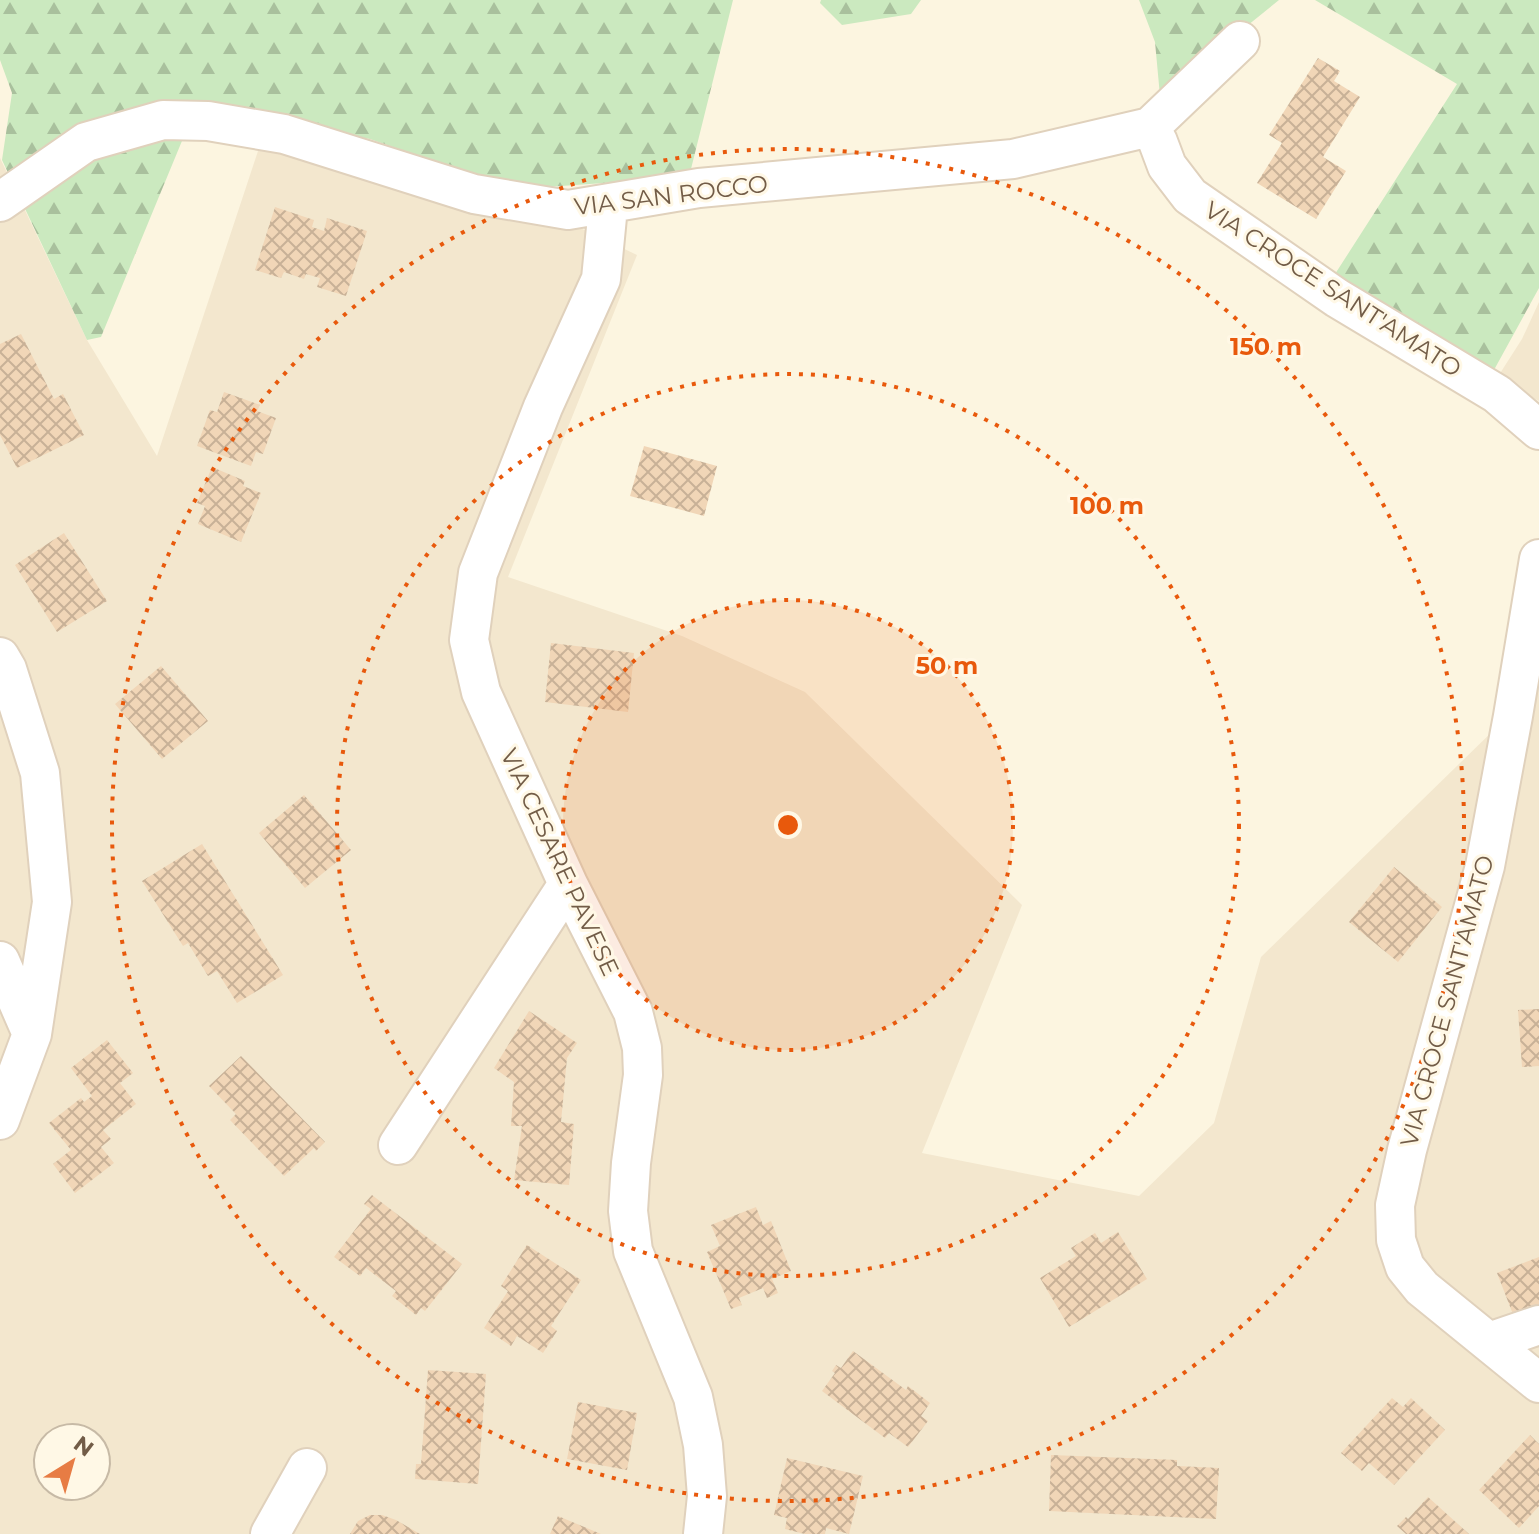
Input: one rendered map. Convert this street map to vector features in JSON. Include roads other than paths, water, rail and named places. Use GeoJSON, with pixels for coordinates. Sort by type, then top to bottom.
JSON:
{"type":"FeatureCollection","features":[{"type":"Feature","properties":{"kind":"street"},"geometry":{"type":"LineString","coordinates":[[1150,127],[1240,41]]}},
{"type":"Feature","properties":{"kind":"street","name":"VIA SAN ROCCO"},"geometry":{"type":"LineString","coordinates":[[0,202],[86,142],[163,120],[208,121],[284,134],[474,194],[568,210],[699,188],[1013,159],[1150,127]]}},
{"type":"Feature","properties":{"kind":"street","name":"VIA CROCE SANT'AMATO"},"geometry":{"type":"LineString","coordinates":[[1150,127],[1167,166],[1190,196],[1337,298],[1497,394],[1539,430]]}},
{"type":"Feature","properties":{"kind":"street","name":"VIA CESARE PAVESE"},"geometry":{"type":"LineString","coordinates":[[599,205],[607,217],[601,279],[543,407],[478,573],[469,640],[481,692],[568,884],[633,1012],[642,1048],[643,1075],[628,1211],[633,1251],[693,1397],[703,1445],[707,1496],[703,1534]]}},
{"type":"Feature","properties":{"kind":"street","name":"VIA CROCE SANT'AMATO"},"geometry":{"type":"LineString","coordinates":[[1539,559],[1485,866],[1407,1150],[1395,1205],[1396,1240],[1405,1267],[1422,1288],[1539,1383]]}},
{"type":"Feature","properties":{"kind":"street"},"geometry":{"type":"LineString","coordinates":[[0,657],[7,669],[40,773],[52,902],[32,1034],[0,1120]]}},
{"type":"Feature","properties":{"kind":"street"},"geometry":{"type":"LineString","coordinates":[[398,1145],[568,884]]}},
{"type":"Feature","properties":{"kind":"street"},"geometry":{"type":"LineString","coordinates":[[0,961],[32,1034]]}},
{"type":"Feature","properties":{"kind":"street"},"geometry":{"type":"LineString","coordinates":[[1489,1342],[1539,1325]]}},
{"type":"Feature","properties":{"kind":"street"},"geometry":{"type":"LineString","coordinates":[[270,1534],[307,1468]]}}]}
